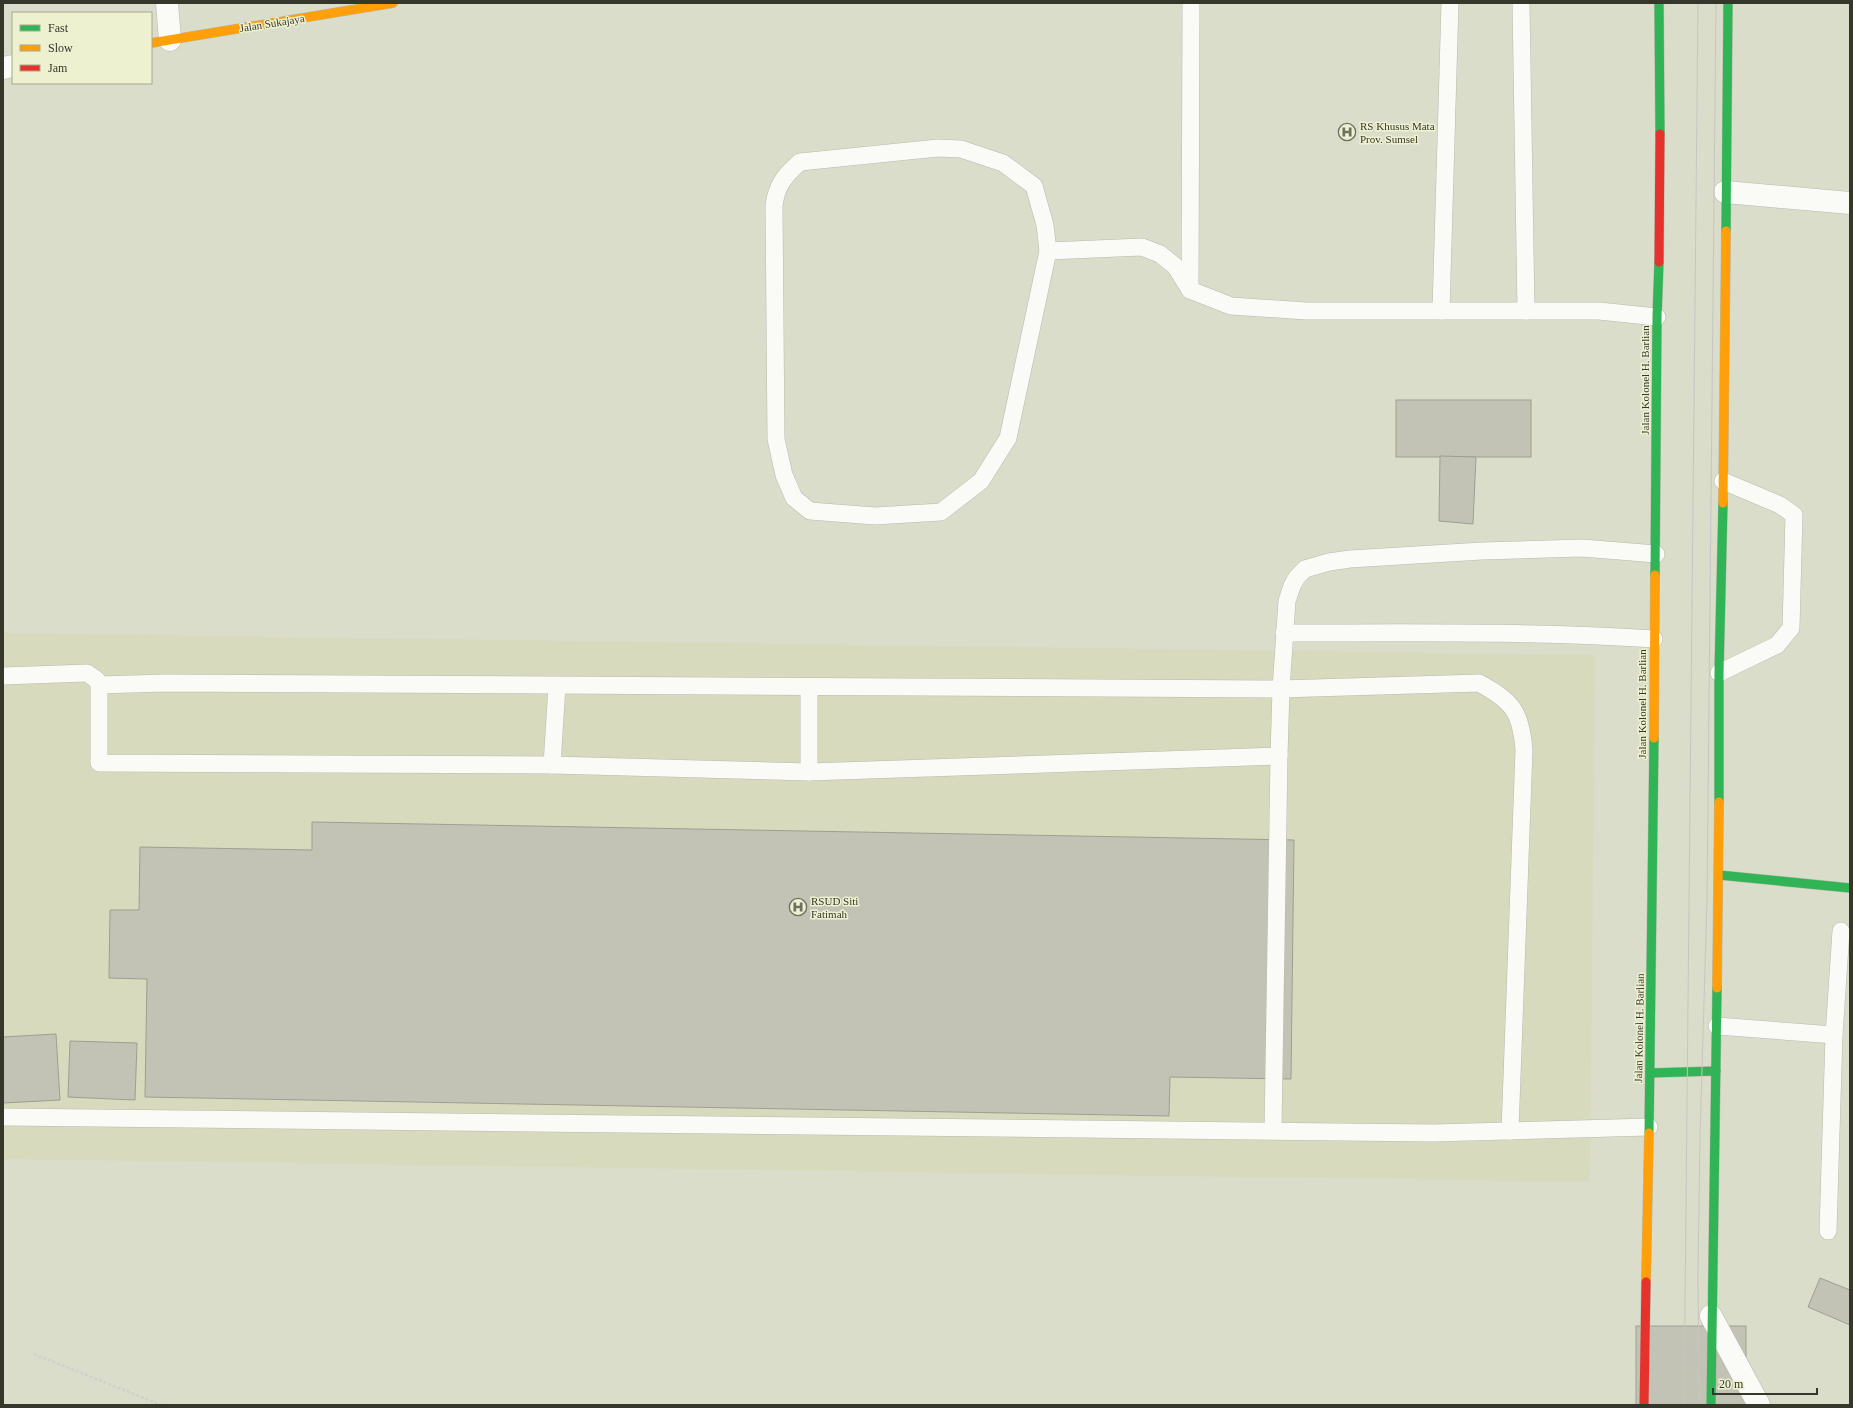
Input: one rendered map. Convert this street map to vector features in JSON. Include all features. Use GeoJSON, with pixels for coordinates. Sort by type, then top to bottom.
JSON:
{"type":"FeatureCollection","features":[{"type":"Feature","properties":{"kind":"main road","name":"Jalan Sukajaya"},"geometry":{"type":"LineString","coordinates":[[161,41],[393,3]]}},
{"type":"Feature","properties":{"kind":"main road","name":"Jalan Kolonel H. Barlian"},"geometry":{"type":"LineString","coordinates":[[1644,1405],[1650,1073],[1657,317],[1661,224],[1659,3]]}},
{"type":"Feature","properties":{"kind":"main road"},"geometry":{"type":"LineString","coordinates":[[1711,1405],[1711,1316],[1719,874],[1719,673],[1723,481],[1728,3]]}},
{"type":"Feature","properties":{"kind":"main road"},"geometry":{"type":"LineString","coordinates":[[1719,874],[1850,888]]}},
{"type":"Feature","properties":{"kind":"main road"},"geometry":{"type":"LineString","coordinates":[[1650,1073],[1716,1071]]}},
{"type":"Feature","properties":{"kind":"street"},"geometry":{"type":"LineString","coordinates":[[161,41],[167,3]]}},
{"type":"Feature","properties":{"kind":"street"},"geometry":{"type":"LineString","coordinates":[[1725,192],[1850,203]]}},
{"type":"Feature","properties":{"kind":"street"},"geometry":{"type":"LineString","coordinates":[[1711,1316],[1759,1405]]}},
{"type":"Feature","properties":{"kind":"lane"},"geometry":{"type":"LineString","coordinates":[[1190,290],[1191,3]]}},
{"type":"Feature","properties":{"kind":"lane"},"geometry":{"type":"LineString","coordinates":[[1441,311],[1450,3]]}},
{"type":"Feature","properties":{"kind":"lane"},"geometry":{"type":"LineString","coordinates":[[1521,3],[1526,311]]}},
{"type":"Feature","properties":{"kind":"lane"},"geometry":{"type":"LineString","coordinates":[[938,148],[961,149],[1003,164],[1034,186],[1045,224],[1048,251],[1008,438],[981,481],[941,512],[875,516],[810,511],[794,498],[784,475],[776,438],[774,206],[778,185],[788,173],[800,162],[938,148]]}},
{"type":"Feature","properties":{"kind":"lane"},"geometry":{"type":"LineString","coordinates":[[1048,251],[1142,247],[1160,254],[1175,266],[1190,290],[1231,306],[1306,311],[1599,311],[1657,317]]}},
{"type":"Feature","properties":{"kind":"lane"},"geometry":{"type":"LineString","coordinates":[[1719,673],[1777,645],[1791,628],[1794,515],[1780,505],[1723,481]]}},
{"type":"Feature","properties":{"kind":"lane"},"geometry":{"type":"LineString","coordinates":[[1273,1130],[1280,689],[1287,601],[1297,577],[1305,569],[1329,562],[1482,551],[1582,548],[1656,554]]}},
{"type":"Feature","properties":{"kind":"lane"},"geometry":{"type":"LineString","coordinates":[[1284,633],[1488,633],[1599,635],[1654,639]]}},
{"type":"Feature","properties":{"kind":"lane"},"geometry":{"type":"LineString","coordinates":[[3,676],[87,673],[97,680],[99,685],[99,763],[552,765],[809,772],[1279,756]]}},
{"type":"Feature","properties":{"kind":"lane"},"geometry":{"type":"LineString","coordinates":[[99,685],[165,683],[809,688],[1280,689],[1479,683],[1506,698],[1516,713],[1523,732],[1524,750],[1510,1131]]}},
{"type":"Feature","properties":{"kind":"lane"},"geometry":{"type":"LineString","coordinates":[[552,765],[557,686]]}},
{"type":"Feature","properties":{"kind":"lane"},"geometry":{"type":"LineString","coordinates":[[809,688],[809,772]]}},
{"type":"Feature","properties":{"kind":"lane"},"geometry":{"type":"LineString","coordinates":[[1828,1231],[1834,1035],[1841,931]]}},
{"type":"Feature","properties":{"kind":"lane"},"geometry":{"type":"LineString","coordinates":[[1716,1026],[1834,1035]]}},
{"type":"Feature","properties":{"kind":"lane"},"geometry":{"type":"LineString","coordinates":[[3,1117],[1434,1133],[1496,1130],[1510,1131],[1649,1127]]}},
{"type":"Feature","properties":{"kind":"path"},"geometry":{"type":"LineString","coordinates":[[34,1354],[161,1405]]}},
{"type":"Feature","properties":{"kind":"shaded area","name":"RSUD Siti Fatimah"},"geometry":{"type":"Polygon","coordinates":[[[3,633],[1595,655],[1590,1182],[3,1159],[3,633]]]}},
{"type":"Feature","properties":{"kind":"building"},"geometry":{"type":"Polygon","coordinates":[[[1396,400],[1531,400],[1531,457],[1396,457],[1396,400]]]}},
{"type":"Feature","properties":{"kind":"building"},"geometry":{"type":"Polygon","coordinates":[[[1440,456],[1476,457],[1473,524],[1439,521],[1440,456]]]}},
{"type":"Feature","properties":{"kind":"building","name":"RSUD Siti Fatimah"},"geometry":{"type":"Polygon","coordinates":[[[312,822],[1294,840],[1291,1079],[1170,1077],[1169,1116],[145,1097],[147,979],[109,978],[110,910],[139,910],[140,847],[312,850],[312,822]]]}},
{"type":"Feature","properties":{"kind":"building"},"geometry":{"type":"Polygon","coordinates":[[[56,1034],[60,1100],[3,1103],[3,1037],[56,1034]]]}},
{"type":"Feature","properties":{"kind":"building"},"geometry":{"type":"Polygon","coordinates":[[[70,1041],[137,1043],[135,1100],[68,1097],[70,1041]]]}},
{"type":"Feature","properties":{"kind":"building"},"geometry":{"type":"Polygon","coordinates":[[[1820,1278],[1850,1290],[1850,1325],[1808,1307],[1820,1278]]]}},
{"type":"Feature","properties":{"kind":"building"},"geometry":{"type":"Polygon","coordinates":[[[1636,1326],[1746,1326],[1746,1405],[1636,1405],[1636,1326]]]}},
{"type":"Feature","properties":{"kind":"tram line"},"geometry":{"type":"LineString","coordinates":[[1684,1405],[1698,3]]}},
{"type":"Feature","properties":{"kind":"tram line"},"geometry":{"type":"LineString","coordinates":[[1699,1405],[1698,1274],[1700,1136],[1707,901],[1716,3]]}},
{"type":"Feature","properties":{"kind":"traffic: fast"},"geometry":{"type":"LineString","coordinates":[[1659,3],[1660,134]]}},
{"type":"Feature","properties":{"kind":"traffic: fast"},"geometry":{"type":"LineString","coordinates":[[1726,231],[1728,3]]}},
{"type":"Feature","properties":{"kind":"traffic: fast"},"geometry":{"type":"LineString","coordinates":[[1655,575],[1657,317],[1659,262]]}},
{"type":"Feature","properties":{"kind":"traffic: fast"},"geometry":{"type":"LineString","coordinates":[[1719,802],[1719,673],[1723,503]]}},
{"type":"Feature","properties":{"kind":"traffic: fast"},"geometry":{"type":"LineString","coordinates":[[1649,1133],[1654,738]]}},
{"type":"Feature","properties":{"kind":"traffic: fast"},"geometry":{"type":"LineString","coordinates":[[1719,875],[1850,888]]}},
{"type":"Feature","properties":{"kind":"traffic: fast"},"geometry":{"type":"LineString","coordinates":[[1711,1405],[1717,988]]}},
{"type":"Feature","properties":{"kind":"traffic: fast"},"geometry":{"type":"LineString","coordinates":[[1650,1073],[1716,1071]]}},
{"type":"Feature","properties":{"kind":"traffic: slow"},"geometry":{"type":"LineString","coordinates":[[152,43],[393,3]]}},
{"type":"Feature","properties":{"kind":"traffic: slow"},"geometry":{"type":"LineString","coordinates":[[1723,503],[1726,231]]}},
{"type":"Feature","properties":{"kind":"traffic: slow"},"geometry":{"type":"LineString","coordinates":[[1654,738],[1655,575]]}},
{"type":"Feature","properties":{"kind":"traffic: slow"},"geometry":{"type":"LineString","coordinates":[[1717,988],[1719,802]]}},
{"type":"Feature","properties":{"kind":"traffic: slow"},"geometry":{"type":"LineString","coordinates":[[1646,1282],[1649,1133]]}},
{"type":"Feature","properties":{"kind":"traffic: jam"},"geometry":{"type":"LineString","coordinates":[[1659,262],[1660,134]]}},
{"type":"Feature","properties":{"kind":"traffic: jam"},"geometry":{"type":"LineString","coordinates":[[1644,1405],[1646,1282]]}},
{"type":"Feature","properties":{"kind":"place","name":"RS Khusus Mata Prov. Sumsel"},"geometry":{"type":"Point","coordinates":[1347,132]}},
{"type":"Feature","properties":{"kind":"place","name":"RSUD Siti Fatimah"},"geometry":{"type":"Point","coordinates":[798,907]}}]}
